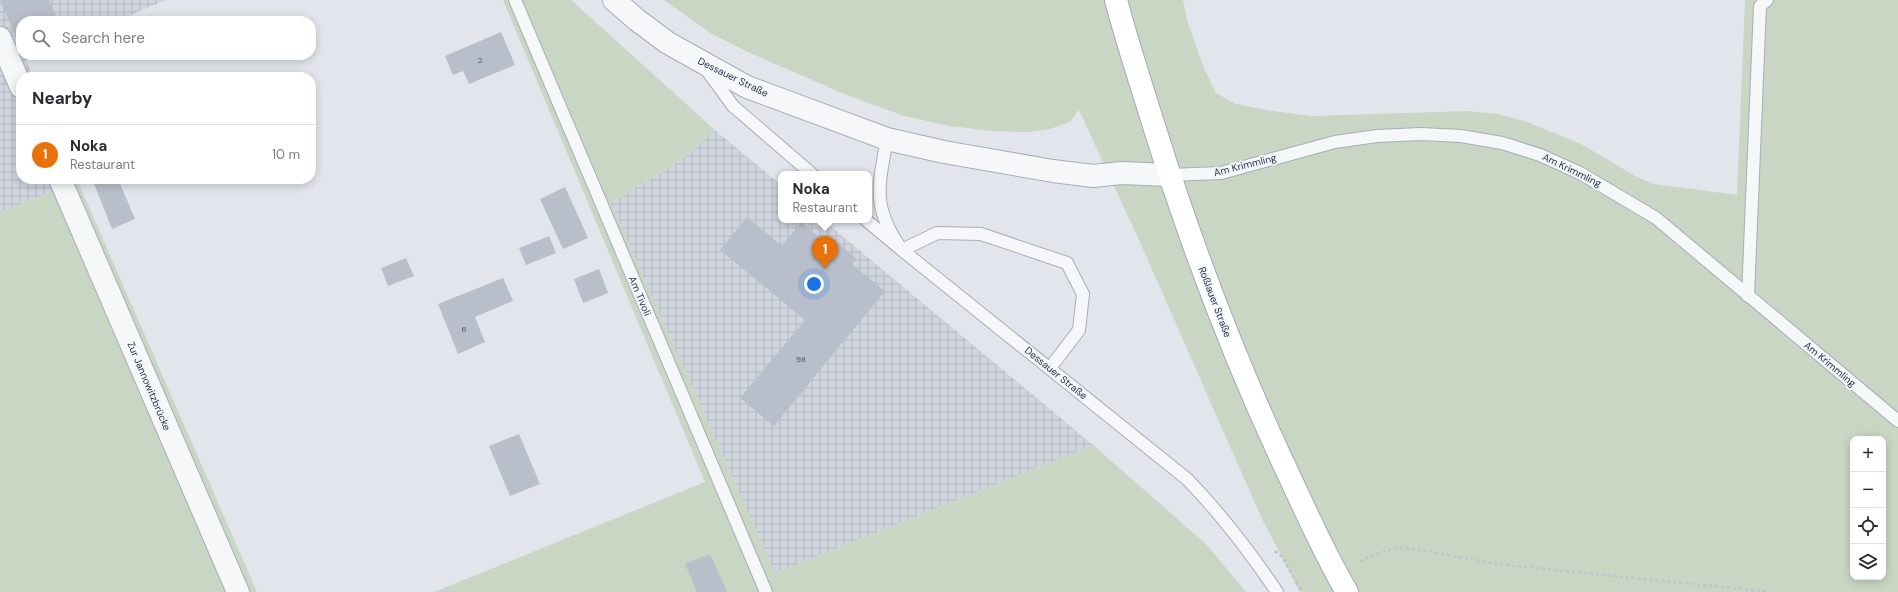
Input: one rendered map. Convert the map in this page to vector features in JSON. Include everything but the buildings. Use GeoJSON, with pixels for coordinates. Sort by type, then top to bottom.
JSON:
{"type":"FeatureCollection","features":[{"type":"Feature","properties":{"kind":"main road","name":"Roßlauer Straße"},"geometry":{"type":"LineString","coordinates":[[1116,0],[1127,41],[1170,175],[1202,268],[1234,350],[1301,500],[1347,592]]}},
{"type":"Feature","properties":{"kind":"street","name":"Dessauer Straße"},"geometry":{"type":"LineString","coordinates":[[614,0],[649,29],[701,63],[747,87],[887,139],[944,152],[1053,171],[1093,176],[1122,173],[1170,175]]}},
{"type":"Feature","properties":{"kind":"street"},"geometry":{"type":"LineString","coordinates":[[0,38],[16,75]]}},
{"type":"Feature","properties":{"kind":"street","name":"Zur Jannowitzbrücke"},"geometry":{"type":"LineString","coordinates":[[62,184],[238,592]]}},
{"type":"Feature","properties":{"kind":"lane","name":"Am Tivoli"},"geometry":{"type":"LineString","coordinates":[[515,0],[766,592]]}},
{"type":"Feature","properties":{"kind":"lane"},"geometry":{"type":"LineString","coordinates":[[1748,296],[1760,6],[1767,0]]}},
{"type":"Feature","properties":{"kind":"lane"},"geometry":{"type":"LineString","coordinates":[[701,63],[733,106],[809,171]]}},
{"type":"Feature","properties":{"kind":"lane","name":"Am Krimmling"},"geometry":{"type":"LineString","coordinates":[[1170,175],[1221,173],[1335,142],[1377,136],[1461,136],[1502,143],[1540,154],[1580,173],[1623,197],[1656,218],[1898,421]]}},
{"type":"Feature","properties":{"kind":"lane","name":"Dessauer Straße"},"geometry":{"type":"LineString","coordinates":[[887,139],[880,174],[879,196],[883,217],[902,250],[1187,479],[1208,501],[1246,547],[1277,592]]}},
{"type":"Feature","properties":{"kind":"lane"},"geometry":{"type":"LineString","coordinates":[[870,223],[902,250],[937,233],[981,234],[1067,263],[1083,294],[1079,330],[1050,368]]}},
{"type":"Feature","properties":{"kind":"path"},"geometry":{"type":"LineString","coordinates":[[1360,561],[1387,550],[1402,548],[1422,550],[1496,564],[1771,592]]}},
{"type":"Feature","properties":{"kind":"shaded area"},"geometry":{"type":"Polygon","coordinates":[[[0,0],[166,0],[129,16],[16,16],[16,60],[26,60],[31,72],[16,72],[16,184],[73,184],[0,212],[0,0]]]}},
{"type":"Feature","properties":{"kind":"shaded area"},"geometry":{"type":"Polygon","coordinates":[[[715,130],[778,182],[778,223],[827,223],[1093,445],[775,573],[611,203],[681,160],[715,130]]]}},
{"type":"Feature","properties":{"kind":"green space"},"geometry":{"type":"Polygon","coordinates":[[[503,0],[571,0],[715,130],[681,160],[611,203],[775,573],[1093,445],[1207,545],[1246,592],[434,592],[705,482],[503,0]]]}},
{"type":"Feature","properties":{"kind":"green space"},"geometry":{"type":"Polygon","coordinates":[[[664,0],[1183,0],[1187,20],[1203,66],[1216,93],[1236,104],[1311,116],[1468,111],[1498,114],[1527,122],[1581,144],[1637,177],[1654,184],[1737,195],[1745,0],[1898,0],[1898,592],[1300,592],[1262,519],[1139,240],[1079,110],[1070,122],[1050,129],[1028,132],[992,131],[950,126],[904,116],[842,93],[750,53],[712,34],[664,0]]]}},
{"type":"Feature","properties":{"kind":"green space"},"geometry":{"type":"Polygon","coordinates":[[[73,184],[79,184],[257,592],[0,592],[0,212],[73,184]]]}},
{"type":"Feature","properties":{"kind":"place","name":"Noka"},"geometry":{"type":"Point","coordinates":[825,269]}}]}
